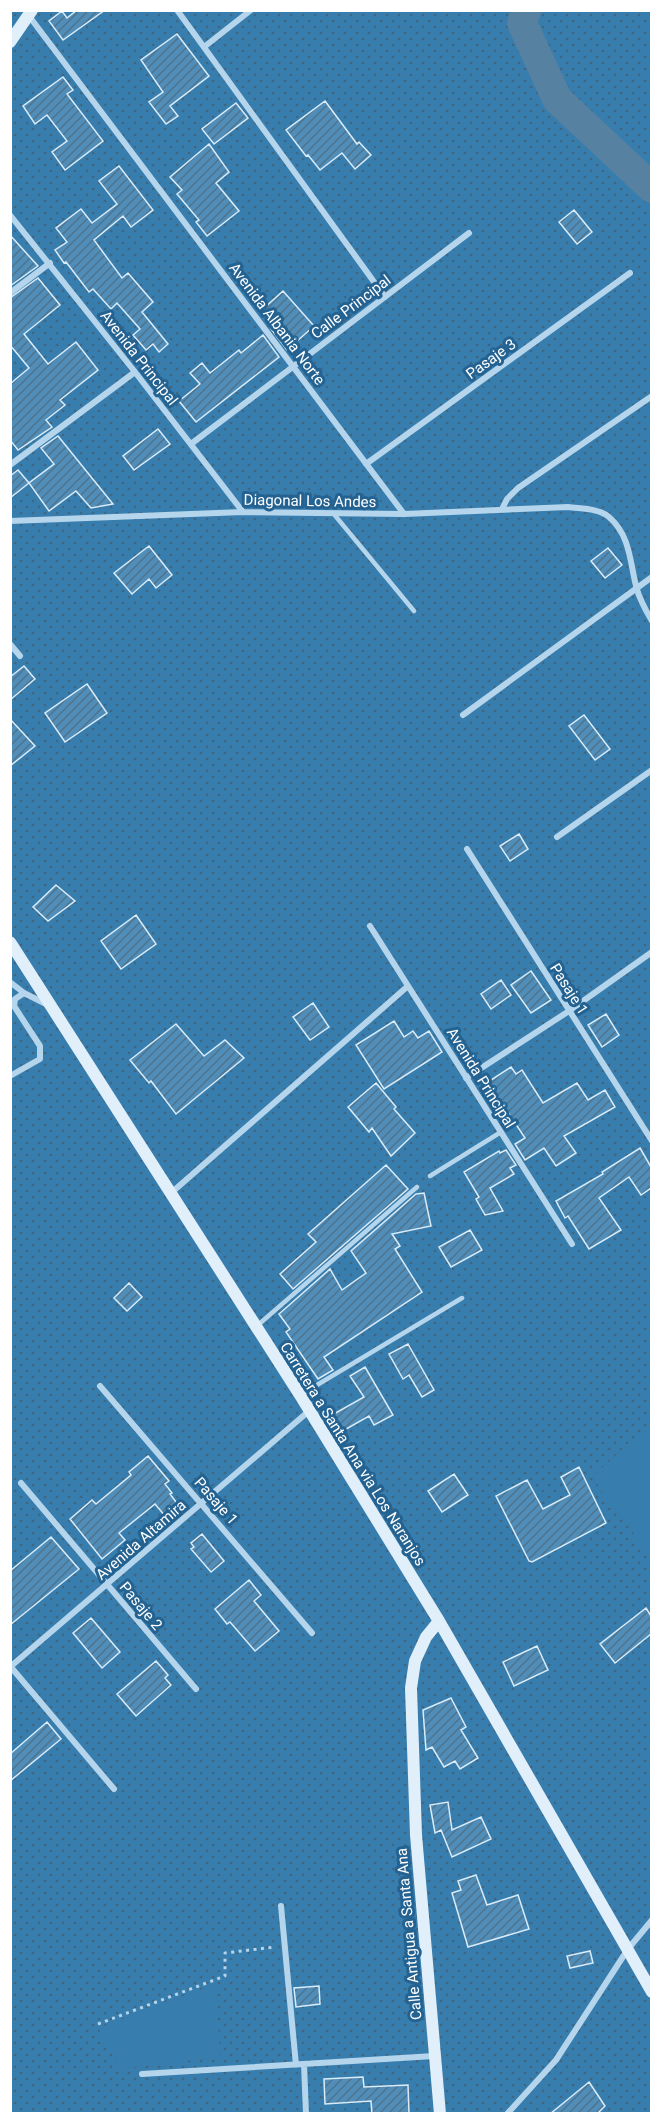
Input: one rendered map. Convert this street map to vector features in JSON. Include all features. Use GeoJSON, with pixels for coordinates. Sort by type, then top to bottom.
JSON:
{"type":"FeatureCollection","features":[{"type":"Feature","properties":{"kind":"main road"},"geometry":{"type":"LineString","coordinates":[[10,42],[30,13]]}},
{"type":"Feature","properties":{"kind":"main road","name":"Carretera a Santa Ana via Los Naranjos"},"geometry":{"type":"LineString","coordinates":[[10,942],[300,1395],[439,1621],[651,1992]]}},
{"type":"Feature","properties":{"kind":"main road","name":"Calle Antigua a Santa Ana"},"geometry":{"type":"LineString","coordinates":[[439,1621],[426,1637],[416,1661],[411,1688],[416,1835],[440,2114]]}},
{"type":"Feature","properties":{"kind":"street"},"geometry":{"type":"LineString","coordinates":[[177,10],[385,297]]}},
{"type":"Feature","properties":{"kind":"street"},"geometry":{"type":"LineString","coordinates":[[204,47],[251,10]]}},
{"type":"Feature","properties":{"kind":"street","name":"Avenida Albania Norte"},"geometry":{"type":"LineString","coordinates":[[30,13],[129,150],[404,514]]}},
{"type":"Feature","properties":{"kind":"street","name":"Avenida Principal"},"geometry":{"type":"LineString","coordinates":[[13,218],[243,512]]}},
{"type":"Feature","properties":{"kind":"street","name":"Calle Principal"},"geometry":{"type":"LineString","coordinates":[[191,444],[469,233]]}},
{"type":"Feature","properties":{"kind":"street"},"geometry":{"type":"LineString","coordinates":[[10,293],[50,263]]}},
{"type":"Feature","properties":{"kind":"street","name":"Pasaje 3"},"geometry":{"type":"LineString","coordinates":[[366,464],[630,273]]}},
{"type":"Feature","properties":{"kind":"street"},"geometry":{"type":"LineString","coordinates":[[10,465],[135,372]]}},
{"type":"Feature","properties":{"kind":"street"},"geometry":{"type":"LineString","coordinates":[[502,509],[507,499],[518,488],[651,396]]}},
{"type":"Feature","properties":{"kind":"street","name":"Diagonal Los Andes"},"geometry":{"type":"LineString","coordinates":[[10,521],[243,512],[404,514],[568,507],[591,510],[608,516],[622,532],[630,552],[636,588]]}},
{"type":"Feature","properties":{"kind":"street"},"geometry":{"type":"LineString","coordinates":[[463,715],[651,577]]}},
{"type":"Feature","properties":{"kind":"street"},"geometry":{"type":"LineString","coordinates":[[636,588],[651,621]]}},
{"type":"Feature","properties":{"kind":"street"},"geometry":{"type":"LineString","coordinates":[[10,644],[20,656]]}},
{"type":"Feature","properties":{"kind":"street"},"geometry":{"type":"LineString","coordinates":[[557,837],[651,770]]}},
{"type":"Feature","properties":{"kind":"street","name":"Pasaje 1"},"geometry":{"type":"LineString","coordinates":[[467,849],[651,1141]]}},
{"type":"Feature","properties":{"kind":"street","name":"Avenida Principal"},"geometry":{"type":"LineString","coordinates":[[370,926],[572,1244]]}},
{"type":"Feature","properties":{"kind":"street"},"geometry":{"type":"LineString","coordinates":[[466,1078],[569,1011],[651,952]]}},
{"type":"Feature","properties":{"kind":"street"},"geometry":{"type":"LineString","coordinates":[[10,982],[24,993],[52,1006]]}},
{"type":"Feature","properties":{"kind":"street"},"geometry":{"type":"LineString","coordinates":[[170,1193],[408,986]]}},
{"type":"Feature","properties":{"kind":"street"},"geometry":{"type":"LineString","coordinates":[[10,1076],[40,1059],[40,1046],[14,1006],[15,999],[24,993]]}},
{"type":"Feature","properties":{"kind":"street","name":"Pasaje 1"},"geometry":{"type":"LineString","coordinates":[[100,1386],[312,1633]]}},
{"type":"Feature","properties":{"kind":"street","name":"Avenida Altamira"},"geometry":{"type":"LineString","coordinates":[[11,1666],[309,1411]]}},
{"type":"Feature","properties":{"kind":"street","name":"Pasaje 2"},"geometry":{"type":"LineString","coordinates":[[21,1483],[196,1689]]}},
{"type":"Feature","properties":{"kind":"street"},"geometry":{"type":"LineString","coordinates":[[11,1666],[114,1789]]}},
{"type":"Feature","properties":{"kind":"street"},"geometry":{"type":"LineString","coordinates":[[281,1906],[296,2065]]}},
{"type":"Feature","properties":{"kind":"street"},"geometry":{"type":"LineString","coordinates":[[507,2114],[556,2060],[628,1949],[651,1920]]}},
{"type":"Feature","properties":{"kind":"street"},"geometry":{"type":"LineString","coordinates":[[142,2074],[434,2056]]}},
{"type":"Feature","properties":{"kind":"street"},"geometry":{"type":"LineString","coordinates":[[304,2064],[306,2114]]}},
{"type":"Feature","properties":{"kind":"lane"},"geometry":{"type":"LineString","coordinates":[[333,513],[414,611]]}},
{"type":"Feature","properties":{"kind":"lane"},"geometry":{"type":"LineString","coordinates":[[430,1176],[501,1132]]}},
{"type":"Feature","properties":{"kind":"lane"},"geometry":{"type":"LineString","coordinates":[[256,1327],[417,1187]]}},
{"type":"Feature","properties":{"kind":"lane"},"geometry":{"type":"LineString","coordinates":[[300,1395],[462,1298]]}},
{"type":"Feature","properties":{"kind":"path"},"geometry":{"type":"LineString","coordinates":[[98,2024],[225,1976],[225,1953],[286,1946]]}},
{"type":"Feature","properties":{"kind":"shaded area"},"geometry":{"type":"Polygon","coordinates":[[[11,11],[651,11],[651,2113],[11,2113],[11,11]]]}},
{"type":"Feature","properties":{"kind":"shaded area"},"geometry":{"type":"Polygon","coordinates":[[[651,1422],[651,1557],[592,1477],[651,1422]]]}},
{"type":"Feature","properties":{"kind":"shaded area"},"geometry":{"type":"Polygon","coordinates":[[[216,1984],[220,2057],[120,2069],[98,2028],[216,1984]]]}},
{"type":"Feature","properties":{"kind":"building"},"geometry":{"type":"Polygon","coordinates":[[[77,10],[105,10],[63,40],[49,21],[62,11],[67,18],[77,10]]]}},
{"type":"Feature","properties":{"kind":"building"},"geometry":{"type":"Polygon","coordinates":[[[177,34],[209,76],[170,106],[178,116],[166,124],[149,102],[163,92],[141,60],[177,34]]]}},
{"type":"Feature","properties":{"kind":"building"},"geometry":{"type":"Polygon","coordinates":[[[63,77],[73,90],[67,94],[103,141],[65,170],[52,152],[67,141],[47,115],[35,124],[23,106],[63,77]]]}},
{"type":"Feature","properties":{"kind":"building"},"geometry":{"type":"Polygon","coordinates":[[[325,101],[357,144],[359,142],[371,155],[355,169],[342,153],[320,170],[286,130],[325,101]]]}},
{"type":"Feature","properties":{"kind":"building"},"geometry":{"type":"Polygon","coordinates":[[[236,103],[248,118],[214,144],[202,129],[236,103]]]}},
{"type":"Feature","properties":{"kind":"building"},"geometry":{"type":"Polygon","coordinates":[[[209,144],[229,172],[216,183],[239,211],[207,236],[196,222],[199,220],[177,194],[182,190],[170,177],[209,144]]]}},
{"type":"Feature","properties":{"kind":"building"},"geometry":{"type":"Polygon","coordinates":[[[119,166],[153,210],[131,227],[123,216],[94,240],[122,278],[128,273],[153,302],[142,312],[168,344],[159,352],[153,344],[146,350],[133,335],[140,329],[117,303],[111,309],[93,289],[89,292],[55,250],[67,242],[56,228],[81,209],[92,223],[117,204],[99,181],[119,166]]]}},
{"type":"Feature","properties":{"kind":"building"},"geometry":{"type":"Polygon","coordinates":[[[574,210],[592,232],[577,244],[559,222],[574,210]]]}},
{"type":"Feature","properties":{"kind":"building"},"geometry":{"type":"Polygon","coordinates":[[[10,235],[38,266],[10,286],[10,235]]]}},
{"type":"Feature","properties":{"kind":"building"},"geometry":{"type":"Polygon","coordinates":[[[38,278],[60,305],[24,334],[48,364],[76,342],[98,370],[60,400],[65,405],[46,420],[52,427],[18,450],[10,440],[10,384],[29,368],[10,345],[10,298],[38,278]]]}},
{"type":"Feature","properties":{"kind":"building"},"geometry":{"type":"Polygon","coordinates":[[[283,291],[314,326],[287,350],[271,329],[276,325],[262,310],[283,291]]]}},
{"type":"Feature","properties":{"kind":"building"},"geometry":{"type":"Polygon","coordinates":[[[263,335],[279,357],[196,422],[179,401],[200,384],[190,373],[202,363],[210,373],[239,350],[241,353],[263,335]]]}},
{"type":"Feature","properties":{"kind":"building"},"geometry":{"type":"Polygon","coordinates":[[[158,429],[170,444],[134,470],[123,456],[158,429]]]}},
{"type":"Feature","properties":{"kind":"building"},"geometry":{"type":"Polygon","coordinates":[[[58,436],[113,504],[91,508],[76,491],[49,511],[29,483],[54,464],[41,448],[58,436]]]}},
{"type":"Feature","properties":{"kind":"building"},"geometry":{"type":"Polygon","coordinates":[[[18,470],[29,483],[10,498],[10,476],[18,470]]]}},
{"type":"Feature","properties":{"kind":"building"},"geometry":{"type":"Polygon","coordinates":[[[149,546],[172,575],[156,588],[149,579],[132,594],[114,573],[149,546]]]}},
{"type":"Feature","properties":{"kind":"building"},"geometry":{"type":"Polygon","coordinates":[[[608,548],[622,565],[605,578],[591,561],[608,548]]]}},
{"type":"Feature","properties":{"kind":"building"},"geometry":{"type":"Polygon","coordinates":[[[24,666],[35,679],[10,700],[10,677],[24,666]]]}},
{"type":"Feature","properties":{"kind":"building"},"geometry":{"type":"Polygon","coordinates":[[[87,684],[107,713],[65,742],[45,713],[87,684]]]}},
{"type":"Feature","properties":{"kind":"building"},"geometry":{"type":"Polygon","coordinates":[[[584,715],[610,749],[595,760],[569,726],[584,715]]]}},
{"type":"Feature","properties":{"kind":"building"},"geometry":{"type":"Polygon","coordinates":[[[10,719],[35,746],[10,766],[10,719]]]}},
{"type":"Feature","properties":{"kind":"building"},"geometry":{"type":"Polygon","coordinates":[[[519,834],[528,849],[510,861],[500,846],[519,834]]]}},
{"type":"Feature","properties":{"kind":"building"},"geometry":{"type":"Polygon","coordinates":[[[56,885],[75,901],[48,921],[33,907],[56,885]]]}},
{"type":"Feature","properties":{"kind":"building"},"geometry":{"type":"Polygon","coordinates":[[[136,915],[156,944],[121,969],[101,941],[136,915]]]}},
{"type":"Feature","properties":{"kind":"building"},"geometry":{"type":"Polygon","coordinates":[[[531,971],[551,1000],[531,1013],[511,985],[531,971]]]}},
{"type":"Feature","properties":{"kind":"building"},"geometry":{"type":"Polygon","coordinates":[[[501,980],[511,995],[491,1009],[481,994],[501,980]]]}},
{"type":"Feature","properties":{"kind":"building"},"geometry":{"type":"Polygon","coordinates":[[[313,1003],[329,1027],[310,1040],[293,1017],[313,1003]]]}},
{"type":"Feature","properties":{"kind":"building"},"geometry":{"type":"Polygon","coordinates":[[[606,1014],[619,1035],[602,1047],[588,1025],[606,1014]]]}},
{"type":"Feature","properties":{"kind":"building"},"geometry":{"type":"Polygon","coordinates":[[[394,1021],[404,1037],[413,1031],[418,1038],[429,1031],[442,1052],[384,1089],[356,1045],[394,1021]]]}},
{"type":"Feature","properties":{"kind":"building"},"geometry":{"type":"Polygon","coordinates":[[[176,1024],[204,1056],[225,1040],[244,1058],[176,1114],[151,1081],[149,1083],[130,1060],[176,1024]]]}},
{"type":"Feature","properties":{"kind":"building"},"geometry":{"type":"Polygon","coordinates":[[[511,1067],[516,1074],[522,1070],[543,1103],[577,1083],[588,1100],[605,1090],[615,1107],[564,1136],[576,1153],[556,1166],[544,1148],[525,1160],[515,1144],[525,1138],[488,1082],[511,1067]]]}},
{"type":"Feature","properties":{"kind":"building"},"geometry":{"type":"Polygon","coordinates":[[[376,1083],[415,1133],[391,1156],[372,1128],[369,1132],[348,1107],[376,1083]]]}},
{"type":"Feature","properties":{"kind":"building"},"geometry":{"type":"Polygon","coordinates":[[[640,1148],[651,1167],[651,1188],[641,1195],[629,1177],[599,1198],[621,1230],[589,1249],[568,1216],[565,1218],[556,1201],[603,1174],[602,1172],[640,1148]]]}},
{"type":"Feature","properties":{"kind":"building"},"geometry":{"type":"Polygon","coordinates":[[[506,1150],[516,1165],[510,1168],[514,1174],[490,1188],[503,1211],[485,1215],[476,1199],[479,1197],[464,1172],[499,1151],[500,1153],[506,1150]]]}},
{"type":"Feature","properties":{"kind":"building"},"geometry":{"type":"Polygon","coordinates":[[[386,1165],[408,1189],[293,1289],[280,1274],[316,1242],[308,1234],[386,1165]]]}},
{"type":"Feature","properties":{"kind":"building"},"geometry":{"type":"Polygon","coordinates":[[[424,1193],[431,1226],[392,1234],[400,1246],[395,1249],[422,1292],[324,1357],[333,1370],[318,1379],[286,1332],[290,1329],[279,1314],[330,1269],[342,1290],[366,1273],[351,1251],[416,1194],[424,1193]]]}},
{"type":"Feature","properties":{"kind":"building"},"geometry":{"type":"Polygon","coordinates":[[[470,1230],[482,1250],[451,1267],[439,1247],[470,1230]]]}},
{"type":"Feature","properties":{"kind":"building"},"geometry":{"type":"Polygon","coordinates":[[[129,1283],[142,1297],[127,1311],[114,1298],[129,1283]]]}},
{"type":"Feature","properties":{"kind":"building"},"geometry":{"type":"Polygon","coordinates":[[[408,1344],[434,1390],[422,1397],[409,1375],[403,1379],[389,1354],[408,1344]]]}},
{"type":"Feature","properties":{"kind":"building"},"geometry":{"type":"Polygon","coordinates":[[[365,1367],[393,1415],[374,1425],[369,1416],[341,1432],[332,1415],[364,1397],[350,1376],[365,1367]]]}},
{"type":"Feature","properties":{"kind":"building"},"geometry":{"type":"Polygon","coordinates":[[[148,1456],[169,1481],[165,1484],[179,1506],[166,1517],[155,1504],[119,1533],[125,1540],[102,1559],[70,1519],[92,1500],[96,1504],[131,1475],[129,1472],[148,1456]]]}},
{"type":"Feature","properties":{"kind":"building"},"geometry":{"type":"Polygon","coordinates":[[[579,1467],[606,1523],[532,1562],[529,1561],[496,1496],[527,1480],[543,1509],[570,1495],[561,1477],[579,1467]]]}},
{"type":"Feature","properties":{"kind":"building"},"geometry":{"type":"Polygon","coordinates":[[[454,1474],[468,1495],[442,1512],[428,1491],[454,1474]]]}},
{"type":"Feature","properties":{"kind":"building"},"geometry":{"type":"Polygon","coordinates":[[[202,1534],[224,1561],[211,1572],[191,1549],[194,1547],[191,1543],[202,1534]]]}},
{"type":"Feature","properties":{"kind":"building"},"geometry":{"type":"Polygon","coordinates":[[[51,1537],[79,1569],[10,1625],[10,1571],[51,1537]]]}},
{"type":"Feature","properties":{"kind":"building"},"geometry":{"type":"Polygon","coordinates":[[[249,1580],[261,1595],[254,1601],[279,1631],[255,1651],[230,1622],[227,1624],[215,1609],[249,1580]]]}},
{"type":"Feature","properties":{"kind":"building"},"geometry":{"type":"Polygon","coordinates":[[[646,1608],[651,1616],[651,1634],[615,1663],[600,1644],[646,1608]]]}},
{"type":"Feature","properties":{"kind":"building"},"geometry":{"type":"Polygon","coordinates":[[[91,1618],[120,1652],[102,1668],[73,1633],[91,1618]]]}},
{"type":"Feature","properties":{"kind":"building"},"geometry":{"type":"Polygon","coordinates":[[[537,1646],[548,1670],[514,1686],[503,1662],[537,1646]]]}},
{"type":"Feature","properties":{"kind":"building"},"geometry":{"type":"Polygon","coordinates":[[[156,1661],[168,1675],[165,1678],[171,1685],[136,1716],[117,1694],[156,1661]]]}},
{"type":"Feature","properties":{"kind":"building"},"geometry":{"type":"Polygon","coordinates":[[[451,1698],[466,1727],[461,1730],[478,1758],[460,1769],[455,1761],[444,1767],[432,1747],[426,1750],[423,1710],[451,1698]]]}},
{"type":"Feature","properties":{"kind":"building"},"geometry":{"type":"Polygon","coordinates":[[[47,1722],[61,1739],[10,1781],[10,1754],[47,1722]]]}},
{"type":"Feature","properties":{"kind":"building"},"geometry":{"type":"Polygon","coordinates":[[[448,1802],[452,1830],[481,1817],[491,1839],[452,1857],[441,1830],[435,1833],[430,1805],[448,1802]]]}},
{"type":"Feature","properties":{"kind":"building"},"geometry":{"type":"Polygon","coordinates":[[[476,1875],[487,1905],[518,1895],[529,1929],[468,1947],[452,1893],[461,1890],[458,1881],[476,1875]]]}},
{"type":"Feature","properties":{"kind":"building"},"geometry":{"type":"Polygon","coordinates":[[[590,1951],[593,1963],[570,1968],[567,1956],[590,1951]]]}},
{"type":"Feature","properties":{"kind":"building"},"geometry":{"type":"Polygon","coordinates":[[[319,1986],[320,2004],[296,2007],[294,1988],[319,1986]]]}},
{"type":"Feature","properties":{"kind":"building"},"geometry":{"type":"Polygon","coordinates":[[[363,2077],[364,2087],[408,2085],[409,2114],[372,2114],[371,2101],[325,2104],[324,2079],[363,2077]]]}},
{"type":"Feature","properties":{"kind":"building"},"geometry":{"type":"Polygon","coordinates":[[[589,2082],[605,2106],[597,2114],[550,2114],[589,2082]]]}},
{"type":"Feature","properties":{"kind":"waterway"},"geometry":{"type":"LineString","coordinates":[[526,10],[522,23],[557,99],[652,188]]}}]}
